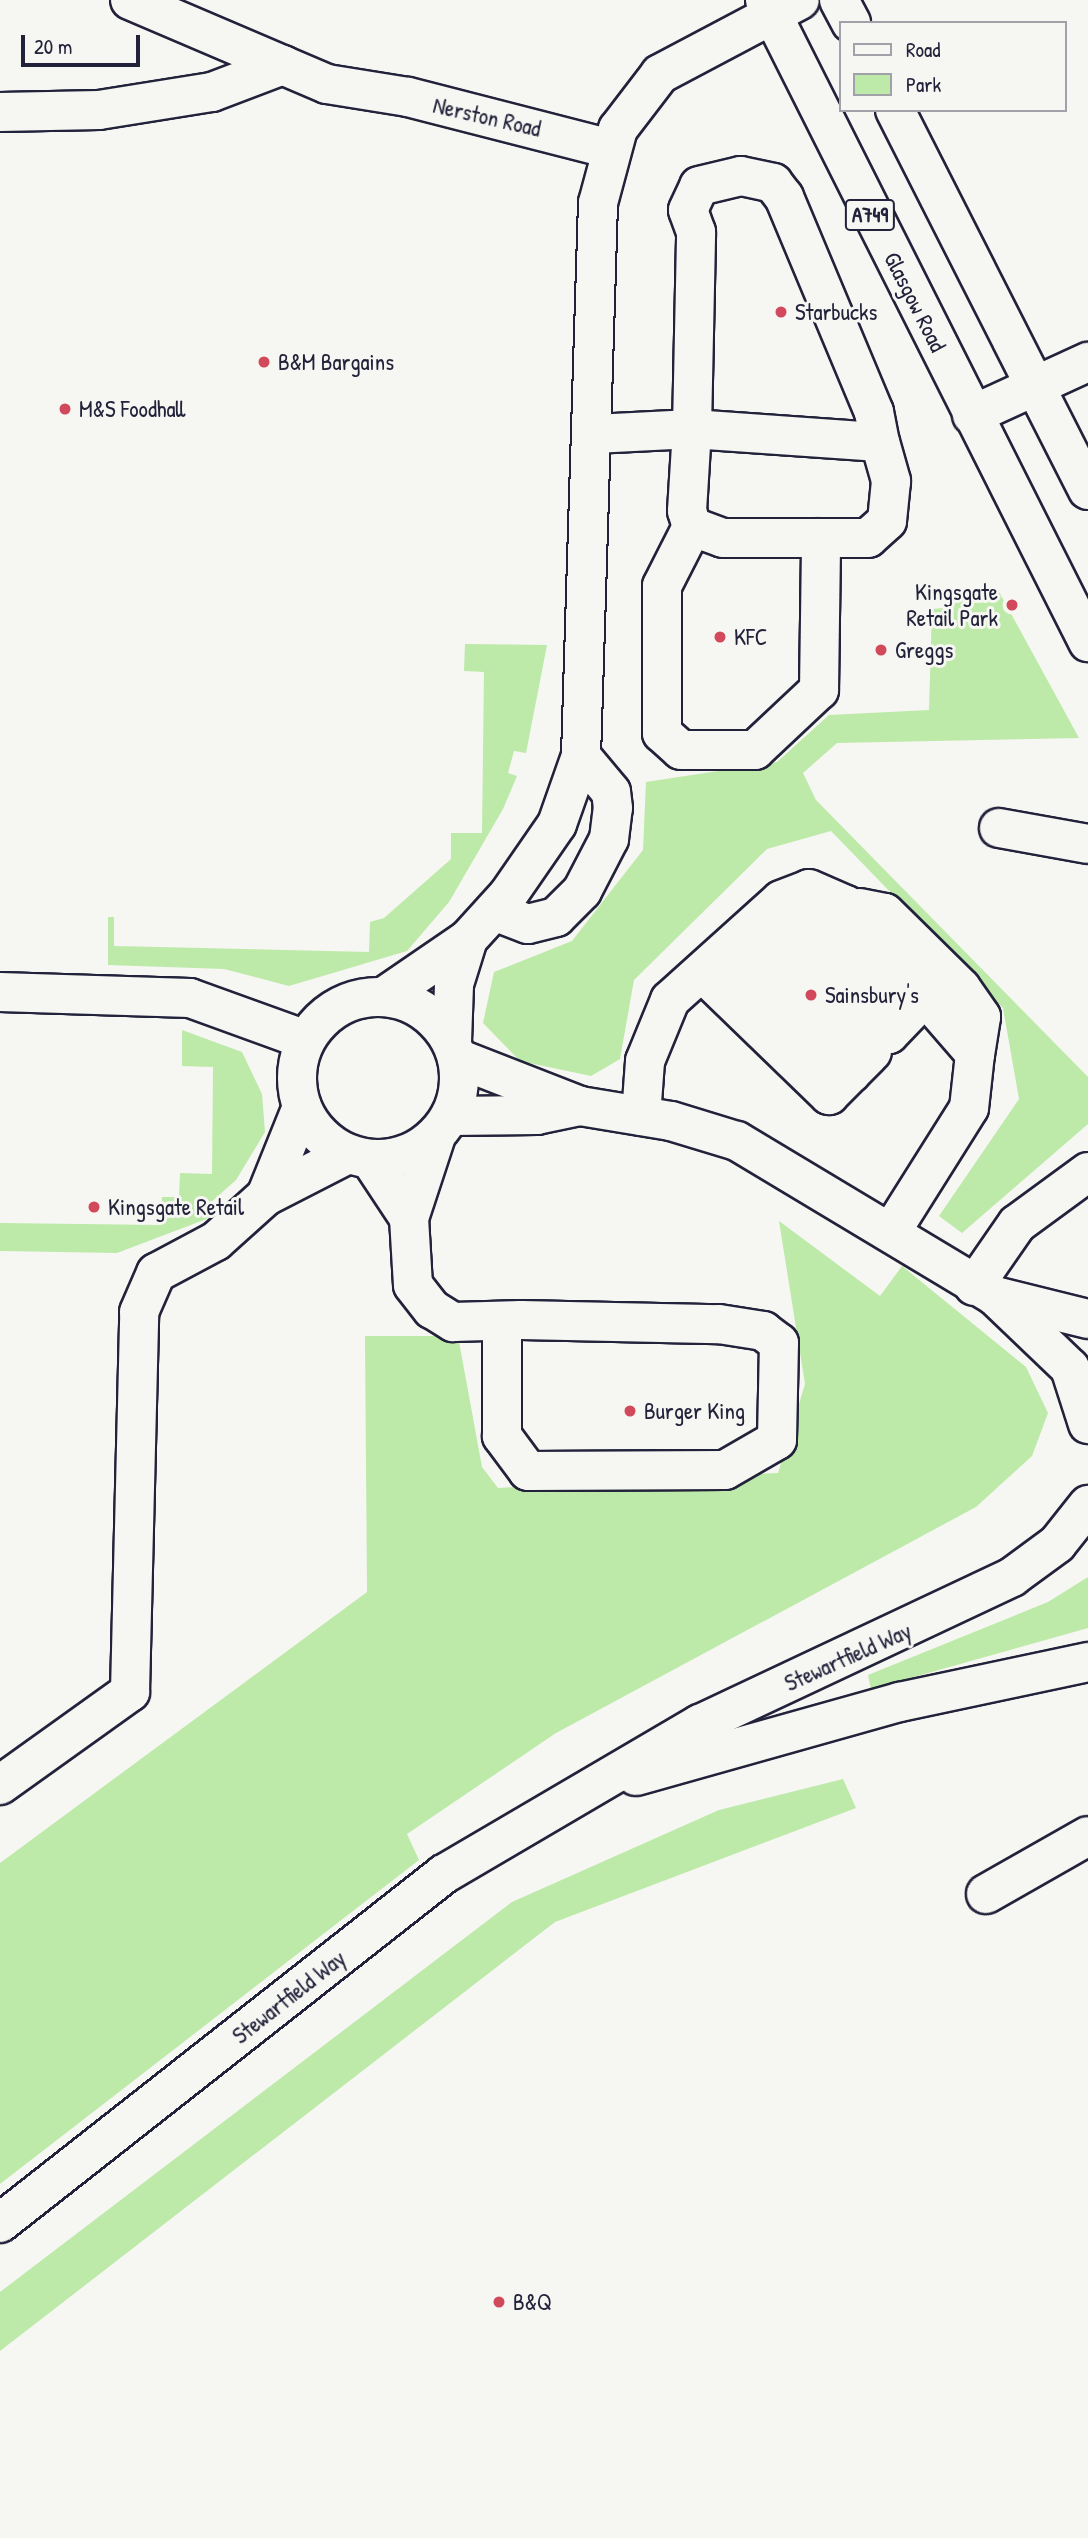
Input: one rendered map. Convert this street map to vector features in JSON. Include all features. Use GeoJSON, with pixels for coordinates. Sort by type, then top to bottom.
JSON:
{"type":"FeatureCollection","features":[{"type":"Feature","properties":{"kind":"street","name":"Nerston Road"},"geometry":{"type":"LineString","coordinates":[[130,0],[327,84],[610,149]]}},
{"type":"Feature","properties":{"kind":"street"},"geometry":{"type":"LineString","coordinates":[[839,0],[850,21]]}},
{"type":"Feature","properties":{"kind":"street"},"geometry":{"type":"LineString","coordinates":[[409,1218],[359,1156],[320,1135],[302,1107],[297,1073],[306,1040],[339,1007],[385,996],[468,939],[545,848],[581,756],[594,434],[598,203],[610,149],[627,112],[660,74],[779,5]]}},
{"type":"Feature","properties":{"kind":"street","name":"Glasgow Road"},"geometry":{"type":"LineString","coordinates":[[779,5],[972,415],[1088,642]]}},
{"type":"Feature","properties":{"kind":"street"},"geometry":{"type":"LineString","coordinates":[[0,113],[99,110],[212,92],[283,65]]}},
{"type":"Feature","properties":{"kind":"street"},"geometry":{"type":"LineString","coordinates":[[896,112],[1088,490]]}},
{"type":"Feature","properties":{"kind":"street"},"geometry":{"type":"LineString","coordinates":[[692,527],[723,538],[821,538],[868,538],[887,521],[891,481],[865,387],[773,183],[741,176],[699,186],[688,210],[696,232],[692,429],[687,511],[692,527],[662,586],[662,733],[668,742],[681,750],[755,750],[819,690],[817,666],[821,538]]}},
{"type":"Feature","properties":{"kind":"street"},"geometry":{"type":"LineString","coordinates":[[972,415],[1088,362]]}},
{"type":"Feature","properties":{"kind":"street"},"geometry":{"type":"LineString","coordinates":[[594,434],[692,429],[880,442]]}},
{"type":"Feature","properties":{"kind":"street"},"geometry":{"type":"LineString","coordinates":[[494,911],[528,924],[556,917],[582,891],[609,839],[613,808],[611,792],[581,756]]}},
{"type":"Feature","properties":{"kind":"street"},"geometry":{"type":"LineString","coordinates":[[999,828],[1088,844]]}},
{"type":"Feature","properties":{"kind":"street"},"geometry":{"type":"LineString","coordinates":[[640,1116],[645,1061],[670,1000],[744,935],[810,889],[846,905],[885,913],[961,988],[981,1017],[969,1108],[891,1232]]}},
{"type":"Feature","properties":{"kind":"street"},"geometry":{"type":"LineString","coordinates":[[846,905],[889,1034]]}},
{"type":"Feature","properties":{"kind":"street"},"geometry":{"type":"LineString","coordinates":[[744,935],[829,1095],[889,1034]]}},
{"type":"Feature","properties":{"kind":"street"},"geometry":{"type":"LineString","coordinates":[[744,935],[889,1034],[975,1054]]}},
{"type":"Feature","properties":{"kind":"street"},"geometry":{"type":"LineString","coordinates":[[744,935],[889,1034]]}},
{"type":"Feature","properties":{"kind":"street"},"geometry":{"type":"LineString","coordinates":[[468,939],[454,984],[459,1093],[443,1126],[409,1218],[413,1285],[432,1309],[453,1322],[502,1321],[747,1328],[764,1331],[779,1343],[778,1440],[752,1460],[725,1470],[528,1471],[502,1436],[502,1321]]}},
{"type":"Feature","properties":{"kind":"street"},"geometry":{"type":"LineString","coordinates":[[0,992],[190,998],[306,1040]]}},
{"type":"Feature","properties":{"kind":"street"},"geometry":{"type":"LineString","coordinates":[[385,996],[424,1010],[455,1050],[580,1106],[640,1116],[737,1141],[891,1232],[984,1291],[1070,1368],[1088,1424]]}},
{"type":"Feature","properties":{"kind":"street"},"geometry":{"type":"LineString","coordinates":[[0,1785],[130,1692],[139,1312],[156,1273],[216,1241],[266,1196],[359,1156],[416,1150],[443,1126],[537,1115],[580,1106]]}},
{"type":"Feature","properties":{"kind":"street"},"geometry":{"type":"LineString","coordinates":[[266,1196],[302,1107]]}},
{"type":"Feature","properties":{"kind":"street"},"geometry":{"type":"LineString","coordinates":[[984,1291],[1017,1224],[1088,1172]]}},
{"type":"Feature","properties":{"kind":"street"},"geometry":{"type":"LineString","coordinates":[[984,1291],[1088,1320]]}},
{"type":"Feature","properties":{"kind":"street","name":"Stewartfield Way"},"geometry":{"type":"LineString","coordinates":[[0,2223],[444,1874],[700,1724],[1012,1577],[1057,1544],[1088,1505]]}},
{"type":"Feature","properties":{"kind":"street","name":"Stewartfield Way"},"geometry":{"type":"LineString","coordinates":[[590,1788],[900,1702],[1088,1662]]}},
{"type":"Feature","properties":{"kind":"street"},"geometry":{"type":"LineString","coordinates":[[986,1894],[1088,1836]]}},
{"type":"Feature","properties":{"kind":"green space"},"geometry":{"type":"Polygon","coordinates":[[[943,588],[997,588],[1079,738],[837,743],[803,773],[816,800],[1088,1077],[1088,1124],[962,1233],[939,1216],[1019,1099],[1003,1008],[831,831],[767,849],[634,980],[620,1059],[591,1076],[520,1061],[483,1023],[494,972],[572,941],[643,850],[646,782],[777,762],[829,715],[929,710],[932,609],[945,608],[943,588]]]}},
{"type":"Feature","properties":{"kind":"green space"},"geometry":{"type":"Polygon","coordinates":[[[465,644],[547,645],[526,753],[514,751],[508,773],[517,776],[503,809],[449,902],[407,951],[289,986],[224,969],[108,965],[108,917],[114,917],[114,946],[369,952],[370,922],[384,918],[451,859],[451,833],[482,833],[484,672],[464,671],[465,644]]]}},
{"type":"Feature","properties":{"kind":"green space"},"geometry":{"type":"Polygon","coordinates":[[[182,1030],[242,1052],[262,1094],[265,1132],[236,1180],[209,1204],[217,1215],[117,1253],[0,1251],[0,1223],[161,1225],[162,1197],[179,1197],[180,1173],[212,1174],[213,1067],[182,1066],[182,1030]]]}},
{"type":"Feature","properties":{"kind":"green space"},"geometry":{"type":"Polygon","coordinates":[[[779,1221],[880,1296],[902,1266],[1026,1367],[1048,1413],[1032,1456],[976,1507],[556,1733],[407,1834],[419,1860],[0,2184],[0,1863],[367,1592],[365,1336],[458,1336],[482,1467],[498,1488],[778,1473],[805,1384],[779,1221]]]}},
{"type":"Feature","properties":{"kind":"green space"},"geometry":{"type":"Polygon","coordinates":[[[1088,1577],[1088,1628],[871,1689],[868,1675],[1048,1602],[1088,1577]]]}},
{"type":"Feature","properties":{"kind":"green space"},"geometry":{"type":"Polygon","coordinates":[[[843,1779],[856,1808],[555,1922],[0,2351],[0,2292],[512,1902],[719,1810],[843,1779]]]}},
{"type":"Feature","properties":{"kind":"place","name":"Starbucks"},"geometry":{"type":"Point","coordinates":[781,312]}},
{"type":"Feature","properties":{"kind":"place","name":"B&M Bargains"},"geometry":{"type":"Point","coordinates":[264,362]}},
{"type":"Feature","properties":{"kind":"place","name":"M&S Foodhall"},"geometry":{"type":"Point","coordinates":[65,409]}},
{"type":"Feature","properties":{"kind":"place","name":"Kingsgate Retail Park"},"geometry":{"type":"Point","coordinates":[1012,605]}},
{"type":"Feature","properties":{"kind":"place","name":"KFC"},"geometry":{"type":"Point","coordinates":[720,637]}},
{"type":"Feature","properties":{"kind":"place","name":"Greggs"},"geometry":{"type":"Point","coordinates":[881,650]}},
{"type":"Feature","properties":{"kind":"place","name":"Sainsbury's"},"geometry":{"type":"Point","coordinates":[811,995]}},
{"type":"Feature","properties":{"kind":"place","name":"Kingsgate Retail"},"geometry":{"type":"Point","coordinates":[94,1207]}},
{"type":"Feature","properties":{"kind":"place","name":"Burger King"},"geometry":{"type":"Point","coordinates":[630,1411]}},
{"type":"Feature","properties":{"kind":"place","name":"B&Q"},"geometry":{"type":"Point","coordinates":[499,2302]}}]}
